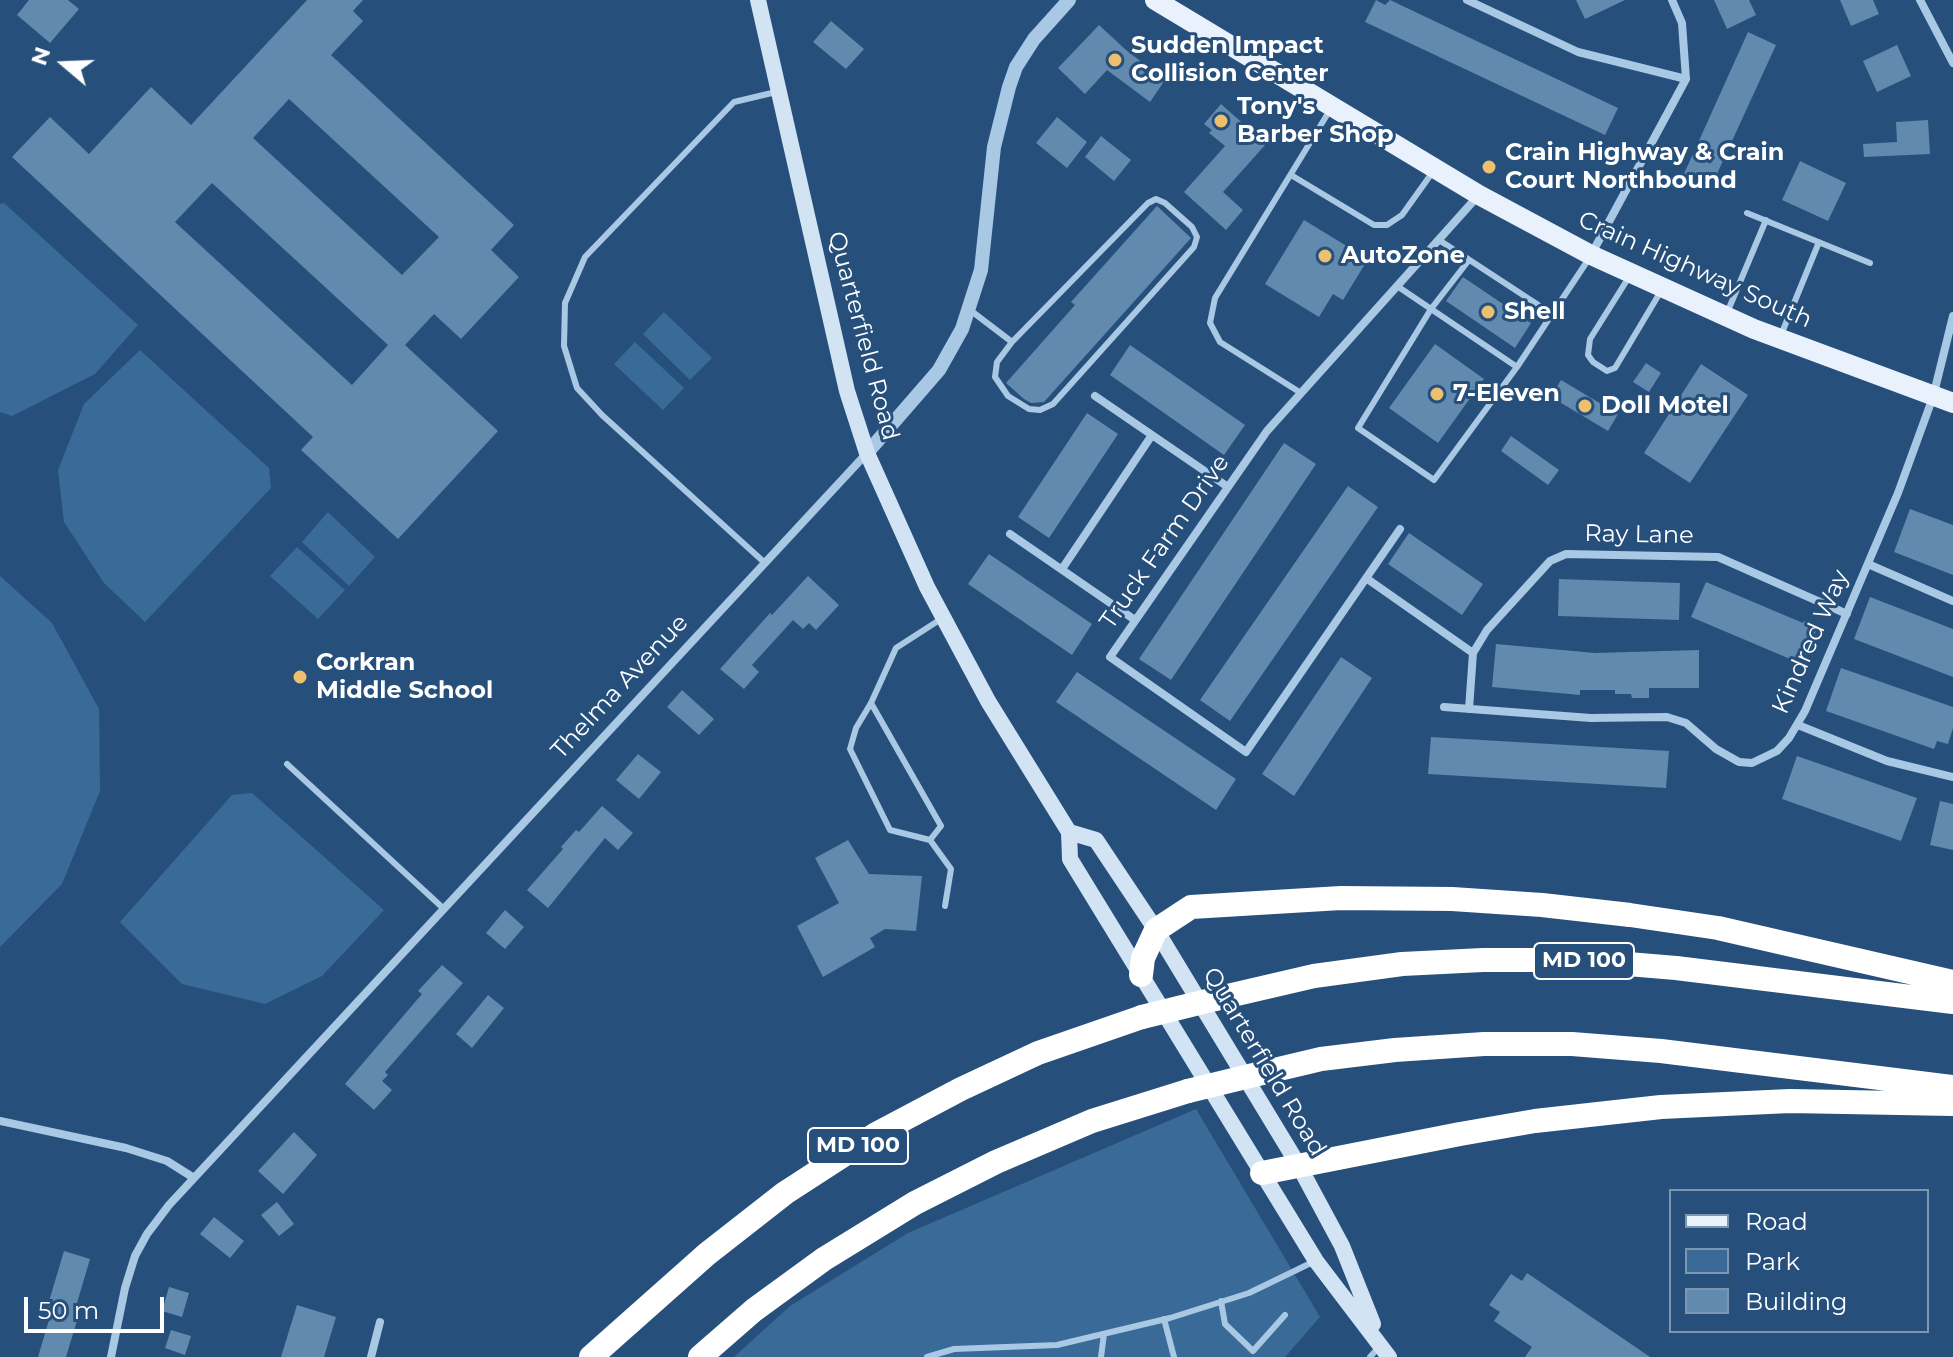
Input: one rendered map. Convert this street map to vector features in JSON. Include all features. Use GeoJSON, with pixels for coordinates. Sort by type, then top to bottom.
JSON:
{"type":"FeatureCollection","features":[{"type":"Feature","properties":{"kind":"highway"},"geometry":{"type":"LineString","coordinates":[[1141,975],[1143,958],[1156,930],[1191,907],[1341,898],[1452,899],[1542,905],[1718,928],[1953,982]]}},
{"type":"Feature","properties":{"kind":"highway","name":"MD 100"},"geometry":{"type":"LineString","coordinates":[[591,1357],[707,1254],[785,1193],[876,1134],[1038,1053],[1142,1017],[1314,976],[1402,964],[1483,960],[1580,960],[1676,968],[1953,1002]]}},
{"type":"Feature","properties":{"kind":"highway"},"geometry":{"type":"LineString","coordinates":[[700,1357],[754,1310],[824,1259],[915,1203],[996,1162],[1092,1121],[1188,1091],[1321,1059],[1484,1044],[1572,1044],[1661,1051],[1953,1087]]}},
{"type":"Feature","properties":{"kind":"highway"},"geometry":{"type":"LineString","coordinates":[[1262,1173],[1475,1131],[1661,1107],[1790,1101],[1953,1104]]}},
{"type":"Feature","properties":{"kind":"main road","name":"Quarterfield Road"},"geometry":{"type":"LineString","coordinates":[[758,0],[827,308],[847,391],[867,453],[943,618],[988,701],[1069,832],[1070,859],[1316,1261],[1380,1353]]}},
{"type":"Feature","properties":{"kind":"main road","name":"Crain Highway South"},"geometry":{"type":"LineString","coordinates":[[1155,0],[1479,195],[1591,255],[1780,339],[1946,400]]}},
{"type":"Feature","properties":{"kind":"main road","name":"Quarterfield Road"},"geometry":{"type":"LineString","coordinates":[[1069,832],[1096,840],[1156,930],[1299,1166],[1342,1246],[1380,1353]]}},
{"type":"Feature","properties":{"kind":"street","name":"Thelma Avenue"},"geometry":{"type":"LineString","coordinates":[[111,1357],[125,1288],[140,1245],[157,1220],[867,453],[939,370],[970,310],[981,270],[994,147],[1016,67],[1034,39],[1069,0]]}},
{"type":"Feature","properties":{"kind":"street"},"geometry":{"type":"LineString","coordinates":[[1467,0],[1578,52],[1686,79]]}},
{"type":"Feature","properties":{"kind":"street"},"geometry":{"type":"LineString","coordinates":[[1591,255],[1686,79],[1682,23],[1672,0]]}},
{"type":"Feature","properties":{"kind":"street"},"geometry":{"type":"LineString","coordinates":[[1920,0],[1953,63]]}},
{"type":"Feature","properties":{"kind":"street","name":"Truck Farm Drive"},"geometry":{"type":"LineString","coordinates":[[1400,529],[1246,752],[1110,657],[1267,431],[1479,195]]}},
{"type":"Feature","properties":{"kind":"street","name":"Kindred Way"},"geometry":{"type":"LineString","coordinates":[[1444,707],[1591,718],[1678,719],[1695,729],[1727,757],[1752,763],[1777,751],[1798,725],[1868,564],[1946,400],[1953,316]]}},
{"type":"Feature","properties":{"kind":"street"},"geometry":{"type":"LineString","coordinates":[[1095,396],[1228,487]]}},
{"type":"Feature","properties":{"kind":"street"},"geometry":{"type":"LineString","coordinates":[[1062,569],[1152,435]]}},
{"type":"Feature","properties":{"kind":"street"},"geometry":{"type":"LineString","coordinates":[[1010,534],[1135,620]]}},
{"type":"Feature","properties":{"kind":"street","name":"Ray Lane"},"geometry":{"type":"LineString","coordinates":[[1473,653],[1487,630],[1550,561],[1566,554],[1718,557],[1847,614]]}},
{"type":"Feature","properties":{"kind":"street"},"geometry":{"type":"LineString","coordinates":[[1868,564],[1953,601]]}},
{"type":"Feature","properties":{"kind":"street"},"geometry":{"type":"LineString","coordinates":[[1366,578],[1473,653],[1469,709]]}},
{"type":"Feature","properties":{"kind":"street"},"geometry":{"type":"LineString","coordinates":[[1798,725],[1887,761],[1953,777]]}},
{"type":"Feature","properties":{"kind":"street"},"geometry":{"type":"LineString","coordinates":[[0,1121],[126,1148],[167,1161],[194,1178]]}},
{"type":"Feature","properties":{"kind":"street"},"geometry":{"type":"LineString","coordinates":[[371,1357],[380,1322]]}},
{"type":"Feature","properties":{"kind":"lane"},"geometry":{"type":"LineString","coordinates":[[765,563],[602,415],[577,388],[564,346],[564,332],[565,303],[585,257],[734,102],[780,91]]}},
{"type":"Feature","properties":{"kind":"lane"},"geometry":{"type":"LineString","coordinates":[[1301,393],[1220,342],[1210,323],[1215,298],[1332,107]]}},
{"type":"Feature","properties":{"kind":"lane"},"geometry":{"type":"LineString","coordinates":[[1291,175],[1374,225],[1387,225],[1402,215],[1435,169]]}},
{"type":"Feature","properties":{"kind":"lane"},"geometry":{"type":"LineString","coordinates":[[1156,199],[1165,203],[1192,227],[1197,237],[1194,247],[1053,404],[1040,410],[1029,409],[1008,396],[995,377],[997,362],[1012,342],[1148,203],[1156,199]]}},
{"type":"Feature","properties":{"kind":"lane"},"geometry":{"type":"LineString","coordinates":[[1747,213],[1870,263]]}},
{"type":"Feature","properties":{"kind":"lane"},"geometry":{"type":"LineString","coordinates":[[1725,316],[1766,220]]}},
{"type":"Feature","properties":{"kind":"lane"},"geometry":{"type":"LineString","coordinates":[[1439,240],[1552,314]]}},
{"type":"Feature","properties":{"kind":"lane"},"geometry":{"type":"LineString","coordinates":[[1780,339],[1819,242]]}},
{"type":"Feature","properties":{"kind":"lane"},"geometry":{"type":"LineString","coordinates":[[1469,260],[1431,309],[1358,428],[1434,480],[1517,367],[1591,255]]}},
{"type":"Feature","properties":{"kind":"lane"},"geometry":{"type":"LineString","coordinates":[[1632,274],[1590,339],[1588,355],[1607,371],[1615,368],[1662,288]]}},
{"type":"Feature","properties":{"kind":"lane"},"geometry":{"type":"LineString","coordinates":[[1397,286],[1517,367]]}},
{"type":"Feature","properties":{"kind":"lane"},"geometry":{"type":"LineString","coordinates":[[970,310],[1012,342]]}},
{"type":"Feature","properties":{"kind":"lane"},"geometry":{"type":"LineString","coordinates":[[943,618],[896,648],[856,728],[850,749],[890,830],[930,840],[951,869],[945,906]]}},
{"type":"Feature","properties":{"kind":"lane"},"geometry":{"type":"LineString","coordinates":[[871,703],[941,826],[930,840]]}},
{"type":"Feature","properties":{"kind":"lane"},"geometry":{"type":"LineString","coordinates":[[287,764],[444,909]]}},
{"type":"Feature","properties":{"kind":"lane"},"geometry":{"type":"LineString","coordinates":[[927,1357],[954,1349],[1057,1345],[1104,1334],[1249,1293],[1316,1261]]}},
{"type":"Feature","properties":{"kind":"lane"},"geometry":{"type":"LineString","coordinates":[[1221,1301],[1225,1324],[1253,1351]]}},
{"type":"Feature","properties":{"kind":"lane"},"geometry":{"type":"LineString","coordinates":[[1247,1357],[1285,1315]]}},
{"type":"Feature","properties":{"kind":"lane"},"geometry":{"type":"LineString","coordinates":[[1164,1319],[1174,1357]]}},
{"type":"Feature","properties":{"kind":"lane"},"geometry":{"type":"LineString","coordinates":[[1101,1357],[1104,1334]]}},
{"type":"Feature","properties":{"kind":"green space"},"geometry":{"type":"Polygon","coordinates":[[[4,203],[138,325],[95,374],[12,416],[0,412],[0,204],[4,203]]]}},
{"type":"Feature","properties":{"kind":"green space"},"geometry":{"type":"Polygon","coordinates":[[[664,312],[712,358],[690,380],[643,334],[664,312]]]}},
{"type":"Feature","properties":{"kind":"green space"},"geometry":{"type":"Polygon","coordinates":[[[635,342],[684,388],[663,410],[614,364],[635,342]]]}},
{"type":"Feature","properties":{"kind":"green space"},"geometry":{"type":"Polygon","coordinates":[[[140,350],[269,468],[271,488],[145,622],[104,583],[64,522],[58,470],[84,404],[140,350]]]}},
{"type":"Feature","properties":{"kind":"green space"},"geometry":{"type":"Polygon","coordinates":[[[328,512],[375,557],[349,586],[302,542],[328,512]]]}},
{"type":"Feature","properties":{"kind":"green space"},"geometry":{"type":"Polygon","coordinates":[[[297,547],[345,590],[318,619],[270,576],[297,547]]]}},
{"type":"Feature","properties":{"kind":"green space"},"geometry":{"type":"Polygon","coordinates":[[[0,576],[52,623],[99,709],[100,791],[62,884],[0,947],[0,576]]]}},
{"type":"Feature","properties":{"kind":"green space"},"geometry":{"type":"Polygon","coordinates":[[[252,793],[384,910],[322,976],[265,1004],[182,984],[120,922],[232,795],[252,793]]]}},
{"type":"Feature","properties":{"kind":"green space"},"geometry":{"type":"Polygon","coordinates":[[[1196,1109],[1320,1317],[1285,1357],[734,1357],[790,1306],[908,1233],[1196,1109]]]}},
{"type":"Feature","properties":{"kind":"building"},"geometry":{"type":"Polygon","coordinates":[[[29,0],[68,0],[79,9],[50,43],[17,15],[29,0]]]}},
{"type":"Feature","properties":{"kind":"building"},"geometry":{"type":"Polygon","coordinates":[[[307,0],[363,0],[353,11],[363,21],[331,55],[514,225],[491,250],[519,277],[461,339],[434,314],[405,345],[498,431],[398,539],[301,450],[313,437],[12,157],[50,117],[89,154],[151,87],[191,125],[307,0]],[[289,99],[253,138],[402,275],[439,237],[289,99]],[[212,183],[175,222],[352,385],[388,345],[212,183]]]}},
{"type":"Feature","properties":{"kind":"building"},"geometry":{"type":"Polygon","coordinates":[[[1376,0],[1385,5],[1390,0],[1618,108],[1605,135],[1365,22],[1376,0]]]}},
{"type":"Feature","properties":{"kind":"building"},"geometry":{"type":"Polygon","coordinates":[[[1576,0],[1625,0],[1585,19],[1576,0]]]}},
{"type":"Feature","properties":{"kind":"building"},"geometry":{"type":"Polygon","coordinates":[[[1714,0],[1749,0],[1756,15],[1727,29],[1714,0]]]}},
{"type":"Feature","properties":{"kind":"building"},"geometry":{"type":"Polygon","coordinates":[[[1840,0],[1873,0],[1879,14],[1851,26],[1840,0]]]}},
{"type":"Feature","properties":{"kind":"building"},"geometry":{"type":"Polygon","coordinates":[[[831,21],[864,49],[846,69],[813,42],[831,21]]]}},
{"type":"Feature","properties":{"kind":"building"},"geometry":{"type":"Polygon","coordinates":[[[1099,25],[1165,80],[1150,102],[1107,70],[1085,94],[1058,68],[1099,25]]]}},
{"type":"Feature","properties":{"kind":"building"},"geometry":{"type":"Polygon","coordinates":[[[1748,32],[1776,45],[1710,189],[1683,176],[1748,32]]]}},
{"type":"Feature","properties":{"kind":"building"},"geometry":{"type":"Polygon","coordinates":[[[1897,45],[1911,76],[1877,92],[1863,61],[1897,45]]]}},
{"type":"Feature","properties":{"kind":"building"},"geometry":{"type":"Polygon","coordinates":[[[1221,104],[1266,144],[1223,192],[1243,210],[1226,230],[1184,192],[1225,146],[1209,133],[1212,130],[1204,124],[1221,104]]]}},
{"type":"Feature","properties":{"kind":"building"},"geometry":{"type":"Polygon","coordinates":[[[1057,117],[1087,142],[1067,168],[1036,143],[1057,117]]]}},
{"type":"Feature","properties":{"kind":"building"},"geometry":{"type":"Polygon","coordinates":[[[1928,120],[1930,154],[1864,157],[1863,144],[1897,142],[1896,122],[1928,120]]]}},
{"type":"Feature","properties":{"kind":"building"},"geometry":{"type":"Polygon","coordinates":[[[1101,136],[1131,160],[1114,181],[1085,157],[1101,136]]]}},
{"type":"Feature","properties":{"kind":"building"},"geometry":{"type":"Polygon","coordinates":[[[1800,161],[1846,183],[1828,221],[1782,200],[1800,161]]]}},
{"type":"Feature","properties":{"kind":"building"},"geometry":{"type":"Polygon","coordinates":[[[1157,206],[1191,238],[1044,402],[1031,403],[1024,399],[1006,383],[1075,305],[1071,302],[1157,206]]]}},
{"type":"Feature","properties":{"kind":"building"},"geometry":{"type":"Polygon","coordinates":[[[1304,220],[1368,259],[1343,300],[1333,294],[1319,317],[1265,284],[1304,220]]]}},
{"type":"Feature","properties":{"kind":"building","name":"Shell"},"geometry":{"type":"Polygon","coordinates":[[[1463,277],[1531,323],[1515,348],[1446,301],[1463,277]]]}},
{"type":"Feature","properties":{"kind":"building","name":"7-Eleven"},"geometry":{"type":"Polygon","coordinates":[[[1435,344],[1484,379],[1438,443],[1389,408],[1435,344]]]}},
{"type":"Feature","properties":{"kind":"building"},"geometry":{"type":"Polygon","coordinates":[[[1130,345],[1245,425],[1224,455],[1110,375],[1130,345]]]}},
{"type":"Feature","properties":{"kind":"building"},"geometry":{"type":"Polygon","coordinates":[[[1646,363],[1661,373],[1649,392],[1633,382],[1646,363]]]}},
{"type":"Feature","properties":{"kind":"building"},"geometry":{"type":"Polygon","coordinates":[[[1701,364],[1748,395],[1690,483],[1644,453],[1701,364]]]}},
{"type":"Feature","properties":{"kind":"building","name":"Doll Motel"},"geometry":{"type":"Polygon","coordinates":[[[1561,380],[1618,414],[1608,431],[1551,397],[1561,380]]]}},
{"type":"Feature","properties":{"kind":"building"},"geometry":{"type":"Polygon","coordinates":[[[1087,413],[1118,434],[1049,538],[1018,517],[1087,413]]]}},
{"type":"Feature","properties":{"kind":"building"},"geometry":{"type":"Polygon","coordinates":[[[1511,436],[1559,470],[1548,485],[1501,451],[1511,436]]]}},
{"type":"Feature","properties":{"kind":"building"},"geometry":{"type":"Polygon","coordinates":[[[1284,443],[1316,464],[1171,680],[1139,659],[1284,443]]]}},
{"type":"Feature","properties":{"kind":"building"},"geometry":{"type":"Polygon","coordinates":[[[1348,486],[1378,507],[1230,721],[1200,700],[1348,486]]]}},
{"type":"Feature","properties":{"kind":"building"},"geometry":{"type":"Polygon","coordinates":[[[1910,509],[1953,525],[1953,575],[1894,552],[1910,509]]]}},
{"type":"Feature","properties":{"kind":"building"},"geometry":{"type":"Polygon","coordinates":[[[1409,533],[1483,584],[1462,615],[1388,564],[1409,533]]]}},
{"type":"Feature","properties":{"kind":"building"},"geometry":{"type":"Polygon","coordinates":[[[989,554],[1092,624],[1072,655],[968,584],[989,554]]]}},
{"type":"Feature","properties":{"kind":"building"},"geometry":{"type":"Polygon","coordinates":[[[808,576],[839,605],[816,630],[809,623],[803,629],[793,620],[752,665],[759,672],[744,689],[720,669],[808,576]]]}},
{"type":"Feature","properties":{"kind":"building"},"geometry":{"type":"Polygon","coordinates":[[[1559,579],[1680,583],[1679,620],[1558,616],[1559,579]]]}},
{"type":"Feature","properties":{"kind":"building"},"geometry":{"type":"Polygon","coordinates":[[[1706,582],[1803,623],[1818,626],[1802,664],[1691,617],[1706,582]]]}},
{"type":"Feature","properties":{"kind":"building"},"geometry":{"type":"Polygon","coordinates":[[[1870,597],[1953,629],[1953,677],[1854,639],[1870,597]]]}},
{"type":"Feature","properties":{"kind":"building"},"geometry":{"type":"Polygon","coordinates":[[[1496,644],[1595,653],[1699,650],[1699,688],[1649,688],[1649,698],[1632,698],[1631,694],[1615,694],[1615,690],[1580,690],[1580,695],[1492,687],[1496,644]]]}},
{"type":"Feature","properties":{"kind":"building"},"geometry":{"type":"Polygon","coordinates":[[[1341,657],[1372,678],[1294,796],[1262,774],[1341,657]]]}},
{"type":"Feature","properties":{"kind":"building"},"geometry":{"type":"Polygon","coordinates":[[[1841,668],[1953,707],[1953,728],[1948,744],[1937,741],[1934,749],[1826,711],[1841,668]]]}},
{"type":"Feature","properties":{"kind":"building"},"geometry":{"type":"Polygon","coordinates":[[[1077,672],[1236,779],[1216,810],[1056,702],[1077,672]]]}},
{"type":"Feature","properties":{"kind":"building"},"geometry":{"type":"Polygon","coordinates":[[[682,690],[714,719],[699,735],[667,707],[682,690]]]}},
{"type":"Feature","properties":{"kind":"building"},"geometry":{"type":"Polygon","coordinates":[[[1431,737],[1669,751],[1666,788],[1428,774],[1431,737]]]}},
{"type":"Feature","properties":{"kind":"building"},"geometry":{"type":"Polygon","coordinates":[[[638,754],[661,772],[639,799],[616,780],[638,754]]]}},
{"type":"Feature","properties":{"kind":"building"},"geometry":{"type":"Polygon","coordinates":[[[1797,756],[1917,798],[1901,841],[1782,799],[1797,756]]]}},
{"type":"Feature","properties":{"kind":"building"},"geometry":{"type":"Polygon","coordinates":[[[1940,801],[1953,804],[1953,850],[1930,845],[1940,801]]]}},
{"type":"Feature","properties":{"kind":"building"},"geometry":{"type":"Polygon","coordinates":[[[602,806],[633,833],[618,850],[605,838],[548,908],[527,890],[576,830],[579,832],[602,806]]]}},
{"type":"Feature","properties":{"kind":"building"},"geometry":{"type":"Polygon","coordinates":[[[848,840],[869,874],[922,876],[916,931],[885,929],[870,938],[875,947],[823,977],[797,926],[839,903],[815,858],[848,840]]]}},
{"type":"Feature","properties":{"kind":"building"},"geometry":{"type":"Polygon","coordinates":[[[505,910],[524,927],[505,949],[486,933],[505,910]]]}},
{"type":"Feature","properties":{"kind":"building"},"geometry":{"type":"Polygon","coordinates":[[[442,965],[463,983],[385,1072],[388,1075],[382,1081],[392,1090],[374,1110],[345,1084],[422,994],[418,991],[442,965]]]}},
{"type":"Feature","properties":{"kind":"building"},"geometry":{"type":"Polygon","coordinates":[[[488,995],[504,1008],[472,1048],[456,1034],[488,995]]]}},
{"type":"Feature","properties":{"kind":"building"},"geometry":{"type":"Polygon","coordinates":[[[294,1132],[317,1155],[283,1194],[258,1171],[294,1132]]]}},
{"type":"Feature","properties":{"kind":"building"},"geometry":{"type":"Polygon","coordinates":[[[277,1202],[294,1224],[279,1236],[261,1215],[277,1202]]]}},
{"type":"Feature","properties":{"kind":"building"},"geometry":{"type":"Polygon","coordinates":[[[214,1217],[244,1241],[230,1258],[200,1234],[214,1217]]]}},
{"type":"Feature","properties":{"kind":"building"},"geometry":{"type":"Polygon","coordinates":[[[64,1251],[90,1259],[74,1313],[79,1314],[66,1357],[38,1357],[49,1320],[44,1318],[64,1251]]]}},
{"type":"Feature","properties":{"kind":"building"},"geometry":{"type":"Polygon","coordinates":[[[1527,1273],[1650,1357],[1525,1357],[1532,1347],[1494,1321],[1500,1312],[1489,1305],[1511,1274],[1522,1281],[1527,1273]]]}},
{"type":"Feature","properties":{"kind":"building"},"geometry":{"type":"Polygon","coordinates":[[[169,1287],[189,1293],[182,1317],[162,1311],[169,1287]]]}},
{"type":"Feature","properties":{"kind":"building"},"geometry":{"type":"Polygon","coordinates":[[[297,1305],[336,1317],[324,1357],[281,1357],[297,1305]]]}},
{"type":"Feature","properties":{"kind":"building"},"geometry":{"type":"Polygon","coordinates":[[[171,1330],[191,1336],[185,1355],[165,1348],[171,1330]]]}},
{"type":"Feature","properties":{"kind":"place","name":"Sudden Impact Collision Center"},"geometry":{"type":"Point","coordinates":[1115,60]}},
{"type":"Feature","properties":{"kind":"place","name":"Tony's Barber Shop"},"geometry":{"type":"Point","coordinates":[1221,121]}},
{"type":"Feature","properties":{"kind":"place","name":"Crain Highway & Crain Court Northbound"},"geometry":{"type":"Point","coordinates":[1489,167]}},
{"type":"Feature","properties":{"kind":"place","name":"AutoZone"},"geometry":{"type":"Point","coordinates":[1325,256]}},
{"type":"Feature","properties":{"kind":"place","name":"Shell"},"geometry":{"type":"Point","coordinates":[1488,312]}},
{"type":"Feature","properties":{"kind":"place","name":"7-Eleven"},"geometry":{"type":"Point","coordinates":[1437,394]}},
{"type":"Feature","properties":{"kind":"place","name":"Doll Motel"},"geometry":{"type":"Point","coordinates":[1585,406]}},
{"type":"Feature","properties":{"kind":"place","name":"Corkran Middle School"},"geometry":{"type":"Point","coordinates":[300,677]}}]}
